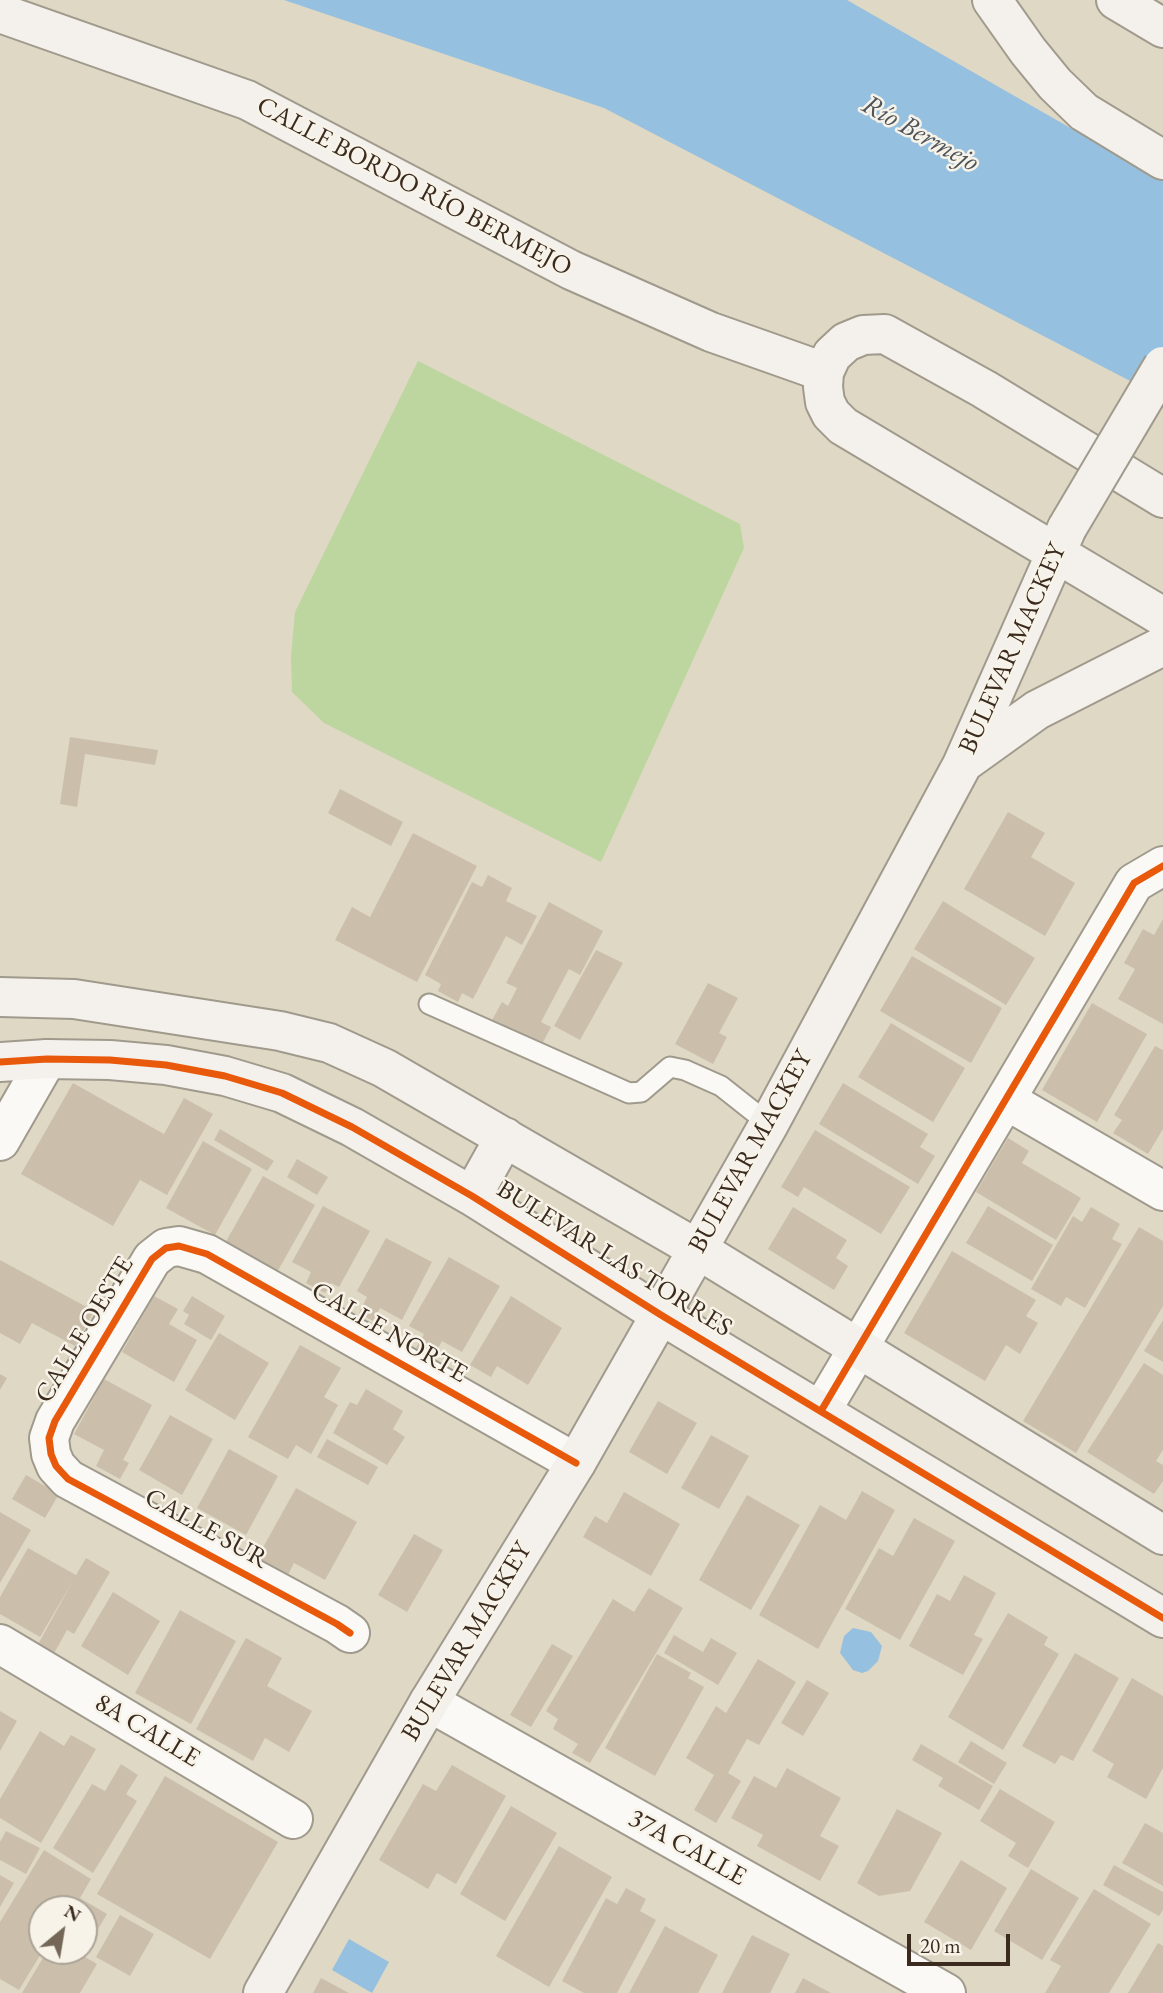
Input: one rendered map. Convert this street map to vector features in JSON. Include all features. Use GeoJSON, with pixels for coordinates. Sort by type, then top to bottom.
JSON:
{"type":"FeatureCollection","features":[{"type":"Feature","properties":{"kind":"main road"},"geometry":{"type":"LineString","coordinates":[[992,0],[1055,84],[1084,112],[1163,160]]}},
{"type":"Feature","properties":{"kind":"main road"},"geometry":{"type":"LineString","coordinates":[[1116,0],[1163,28]]}},
{"type":"Feature","properties":{"kind":"main road","name":"CALLE BORDO RÍO BERMEJO"},"geometry":{"type":"LineString","coordinates":[[0,13],[247,100],[571,270],[711,332],[824,372]]}},
{"type":"Feature","properties":{"kind":"main road"},"geometry":{"type":"LineString","coordinates":[[1163,498],[885,334],[863,335],[846,342],[832,355],[824,372],[825,402],[831,414],[843,426],[1061,541],[1163,617]]}},
{"type":"Feature","properties":{"kind":"main road","name":"BULEVAR MACKEY"},"geometry":{"type":"LineString","coordinates":[[263,1993],[429,1702],[576,1462],[769,1124],[962,765],[1061,541],[1163,366]]}},
{"type":"Feature","properties":{"kind":"main road"},"geometry":{"type":"LineString","coordinates":[[962,765],[1037,710],[1163,646]]}},
{"type":"Feature","properties":{"kind":"main road","name":"BULEVAR LAS TORRES"},"geometry":{"type":"LineString","coordinates":[[0,998],[74,999],[140,1007],[280,1031],[329,1043],[384,1068],[697,1250],[1163,1535]]}},
{"type":"Feature","properties":{"kind":"main road","name":"BULEVAR LAS TORRES"},"geometry":{"type":"LineString","coordinates":[[0,1062],[47,1059],[110,1060],[166,1065],[225,1076],[282,1093],[352,1127],[472,1196],[661,1315],[1163,1618]]}},
{"type":"Feature","properties":{"kind":"main road"},"geometry":{"type":"LineString","coordinates":[[472,1196],[505,1137]]}},
{"type":"Feature","properties":{"kind":"street"},"geometry":{"type":"LineString","coordinates":[[821,1411],[1134,883],[1163,866]]}},
{"type":"Feature","properties":{"kind":"street"},"geometry":{"type":"LineString","coordinates":[[0,1141],[47,1059]]}},
{"type":"Feature","properties":{"kind":"street"},"geometry":{"type":"LineString","coordinates":[[1006,1100],[1163,1191]]}},
{"type":"Feature","properties":{"kind":"street","name":"CALLE OESTE"},"geometry":{"type":"LineString","coordinates":[[51,1454],[49,1438],[55,1421],[152,1259],[166,1248],[179,1246]]}},
{"type":"Feature","properties":{"kind":"street","name":"CALLE NORTE"},"geometry":{"type":"LineString","coordinates":[[179,1246],[207,1254],[576,1462]]}},
{"type":"Feature","properties":{"kind":"street","name":"CALLE SUR"},"geometry":{"type":"LineString","coordinates":[[51,1454],[56,1466],[68,1479],[337,1624],[349,1633]]}},
{"type":"Feature","properties":{"kind":"street","name":"8A CALLE"},"geometry":{"type":"LineString","coordinates":[[0,1644],[293,1819]]}},
{"type":"Feature","properties":{"kind":"street","name":"37A CALLE"},"geometry":{"type":"LineString","coordinates":[[429,1702],[946,1993]]}},
{"type":"Feature","properties":{"kind":"lane"},"geometry":{"type":"LineString","coordinates":[[429,1004],[629,1093],[640,1092],[670,1067],[685,1070],[721,1086],[769,1124]]}},
{"type":"Feature","properties":{"kind":"green space"},"geometry":{"type":"Polygon","coordinates":[[[418,361],[740,524],[744,548],[601,862],[324,723],[292,692],[291,657],[295,612],[418,361]]]}},
{"type":"Feature","properties":{"kind":"water","name":"Río Bermejo"},"geometry":{"type":"Polygon","coordinates":[[[284,0],[847,0],[1163,181],[1163,398],[604,108],[284,0]]]}},
{"type":"Feature","properties":{"kind":"water"},"geometry":{"type":"Polygon","coordinates":[[[853,1628],[871,1632],[882,1646],[878,1661],[862,1673],[853,1670],[840,1653],[844,1636],[853,1628]]]}},
{"type":"Feature","properties":{"kind":"water"},"geometry":{"type":"Polygon","coordinates":[[[349,1939],[389,1962],[372,1993],[332,1970],[349,1939]]]}},
{"type":"Feature","properties":{"kind":"building"},"geometry":{"type":"Polygon","coordinates":[[[70,737],[158,750],[155,765],[85,754],[77,807],[60,804],[70,737]]]}},
{"type":"Feature","properties":{"kind":"building"},"geometry":{"type":"Polygon","coordinates":[[[340,789],[403,822],[391,846],[328,813],[340,789]]]}},
{"type":"Feature","properties":{"kind":"building"},"geometry":{"type":"Polygon","coordinates":[[[1008,812],[1045,833],[1031,857],[1075,883],[1045,936],[964,889],[1008,812]]]}},
{"type":"Feature","properties":{"kind":"building"},"geometry":{"type":"Polygon","coordinates":[[[413,833],[477,866],[417,982],[335,940],[352,907],[370,917],[413,833]]]}},
{"type":"Feature","properties":{"kind":"building"},"geometry":{"type":"Polygon","coordinates":[[[488,875],[512,888],[506,901],[537,916],[522,945],[506,936],[473,999],[462,993],[458,1002],[438,991],[441,984],[425,975],[472,882],[482,887],[488,875]]]}},
{"type":"Feature","properties":{"kind":"building"},"geometry":{"type":"Polygon","coordinates":[[[943,901],[1035,958],[1006,1005],[914,949],[943,901]]]}},
{"type":"Feature","properties":{"kind":"building"},"geometry":{"type":"Polygon","coordinates":[[[549,902],[603,931],[580,975],[569,969],[541,1022],[551,1027],[541,1046],[492,1020],[502,1002],[508,1006],[517,988],[506,983],[549,902]]]}},
{"type":"Feature","properties":{"kind":"building"},"geometry":{"type":"Polygon","coordinates":[[[1163,919],[1163,1024],[1118,999],[1135,969],[1124,963],[1143,929],[1154,935],[1163,919]]]}},
{"type":"Feature","properties":{"kind":"building"},"geometry":{"type":"Polygon","coordinates":[[[596,950],[623,963],[580,1040],[554,1026],[596,950]]]}},
{"type":"Feature","properties":{"kind":"building"},"geometry":{"type":"Polygon","coordinates":[[[912,956],[1002,1008],[971,1063],[880,1011],[912,956]]]}},
{"type":"Feature","properties":{"kind":"building"},"geometry":{"type":"Polygon","coordinates":[[[708,983],[738,998],[719,1033],[727,1037],[713,1064],[675,1044],[708,983]]]}},
{"type":"Feature","properties":{"kind":"building"},"geometry":{"type":"Polygon","coordinates":[[[1092,1003],[1147,1034],[1097,1122],[1042,1090],[1092,1003]]]}},
{"type":"Feature","properties":{"kind":"building"},"geometry":{"type":"Polygon","coordinates":[[[891,1023],[965,1068],[933,1122],[858,1077],[891,1023]]]}},
{"type":"Feature","properties":{"kind":"building"},"geometry":{"type":"Polygon","coordinates":[[[1155,1046],[1163,1050],[1163,1129],[1148,1154],[1113,1133],[1122,1120],[1114,1115],[1155,1046]]]}},
{"type":"Feature","properties":{"kind":"building"},"geometry":{"type":"Polygon","coordinates":[[[73,1083],[164,1134],[184,1098],[213,1114],[167,1195],[140,1180],[113,1226],[21,1174],[73,1083]]]}},
{"type":"Feature","properties":{"kind":"building"},"geometry":{"type":"Polygon","coordinates":[[[843,1083],[928,1134],[920,1147],[935,1156],[918,1184],[819,1124],[843,1083]]]}},
{"type":"Feature","properties":{"kind":"building"},"geometry":{"type":"Polygon","coordinates":[[[220,1129],[274,1161],[267,1171],[214,1140],[220,1129]]]}},
{"type":"Feature","properties":{"kind":"building"},"geometry":{"type":"Polygon","coordinates":[[[815,1130],[910,1187],[881,1234],[804,1187],[798,1197],[781,1187],[815,1130]]]}},
{"type":"Feature","properties":{"kind":"building"},"geometry":{"type":"Polygon","coordinates":[[[1008,1138],[1029,1151],[1022,1163],[1081,1198],[1056,1240],[976,1192],[1008,1138]]]}},
{"type":"Feature","properties":{"kind":"building"},"geometry":{"type":"Polygon","coordinates":[[[203,1141],[252,1169],[215,1235],[166,1208],[203,1141]]]}},
{"type":"Feature","properties":{"kind":"building"},"geometry":{"type":"Polygon","coordinates":[[[297,1159],[328,1177],[317,1195],[287,1177],[297,1159]]]}},
{"type":"Feature","properties":{"kind":"building"},"geometry":{"type":"Polygon","coordinates":[[[263,1176],[315,1205],[276,1274],[224,1245],[263,1176]]]}},
{"type":"Feature","properties":{"kind":"building"},"geometry":{"type":"Polygon","coordinates":[[[323,1206],[370,1231],[339,1287],[331,1283],[325,1293],[306,1283],[311,1272],[292,1262],[323,1206]]]}},
{"type":"Feature","properties":{"kind":"building"},"geometry":{"type":"Polygon","coordinates":[[[988,1206],[1053,1245],[1032,1281],[966,1243],[988,1206]]]}},
{"type":"Feature","properties":{"kind":"building"},"geometry":{"type":"Polygon","coordinates":[[[793,1207],[847,1240],[836,1258],[848,1266],[834,1290],[768,1249],[793,1207]]]}},
{"type":"Feature","properties":{"kind":"building"},"geometry":{"type":"Polygon","coordinates":[[[1091,1207],[1120,1224],[1112,1239],[1122,1244],[1085,1308],[1066,1297],[1061,1306],[1031,1289],[1073,1216],[1082,1222],[1091,1207]]]}},
{"type":"Feature","properties":{"kind":"building"},"geometry":{"type":"Polygon","coordinates":[[[1139,1227],[1163,1241],[1163,1306],[1076,1453],[1023,1421],[1139,1227]]]}},
{"type":"Feature","properties":{"kind":"building"},"geometry":{"type":"Polygon","coordinates":[[[386,1238],[432,1262],[402,1320],[380,1308],[373,1321],[359,1313],[367,1297],[357,1291],[386,1238]]]}},
{"type":"Feature","properties":{"kind":"building"},"geometry":{"type":"Polygon","coordinates":[[[952,1251],[1036,1300],[1026,1316],[1038,1323],[1020,1354],[1006,1345],[985,1381],[904,1333],[952,1251]]]}},
{"type":"Feature","properties":{"kind":"building"},"geometry":{"type":"Polygon","coordinates":[[[449,1257],[500,1286],[462,1352],[442,1341],[432,1358],[416,1348],[424,1334],[409,1326],[449,1257]]]}},
{"type":"Feature","properties":{"kind":"building"},"geometry":{"type":"Polygon","coordinates":[[[0,1260],[94,1311],[75,1346],[32,1323],[20,1344],[0,1333],[0,1260]]]}},
{"type":"Feature","properties":{"kind":"building"},"geometry":{"type":"Polygon","coordinates":[[[154,1296],[178,1309],[169,1324],[197,1340],[174,1382],[122,1352],[154,1296]]]}},
{"type":"Feature","properties":{"kind":"building"},"geometry":{"type":"Polygon","coordinates":[[[192,1296],[225,1316],[211,1340],[184,1324],[189,1315],[183,1311],[192,1296]]]}},
{"type":"Feature","properties":{"kind":"building"},"geometry":{"type":"Polygon","coordinates":[[[511,1296],[562,1328],[528,1385],[497,1366],[491,1377],[470,1365],[511,1296]]]}},
{"type":"Feature","properties":{"kind":"building"},"geometry":{"type":"Polygon","coordinates":[[[1163,1320],[1163,1362],[1144,1351],[1163,1320]]]}},
{"type":"Feature","properties":{"kind":"building"},"geometry":{"type":"Polygon","coordinates":[[[219,1333],[269,1363],[235,1420],[185,1390],[219,1333]]]}},
{"type":"Feature","properties":{"kind":"building"},"geometry":{"type":"Polygon","coordinates":[[[300,1345],[341,1368],[324,1397],[338,1405],[311,1454],[296,1445],[288,1459],[248,1437],[300,1345]]]}},
{"type":"Feature","properties":{"kind":"building"},"geometry":{"type":"Polygon","coordinates":[[[1144,1363],[1163,1375],[1163,1450],[1156,1461],[1163,1465],[1163,1481],[1154,1494],[1087,1452],[1144,1363]]]}},
{"type":"Feature","properties":{"kind":"building"},"geometry":{"type":"Polygon","coordinates":[[[0,1374],[7,1378],[0,1390],[0,1374]]]}},
{"type":"Feature","properties":{"kind":"building"},"geometry":{"type":"Polygon","coordinates":[[[104,1379],[152,1405],[123,1460],[129,1463],[120,1479],[96,1466],[104,1450],[74,1434],[104,1379]]]}},
{"type":"Feature","properties":{"kind":"building"},"geometry":{"type":"Polygon","coordinates":[[[366,1389],[403,1411],[393,1429],[405,1437],[387,1465],[333,1433],[350,1402],[357,1405],[366,1389]]]}},
{"type":"Feature","properties":{"kind":"building"},"geometry":{"type":"Polygon","coordinates":[[[658,1401],[697,1423],[667,1474],[629,1452],[658,1401]]]}},
{"type":"Feature","properties":{"kind":"building"},"geometry":{"type":"Polygon","coordinates":[[[170,1415],[213,1439],[182,1495],[139,1470],[170,1415]]]}},
{"type":"Feature","properties":{"kind":"building"},"geometry":{"type":"Polygon","coordinates":[[[711,1435],[749,1456],[719,1509],[681,1488],[711,1435]]]}},
{"type":"Feature","properties":{"kind":"building"},"geometry":{"type":"Polygon","coordinates":[[[327,1439],[378,1467],[368,1485],[317,1457],[327,1439]]]}},
{"type":"Feature","properties":{"kind":"building"},"geometry":{"type":"Polygon","coordinates":[[[229,1449],[278,1476],[246,1535],[197,1508],[229,1449]]]}},
{"type":"Feature","properties":{"kind":"building"},"geometry":{"type":"Polygon","coordinates":[[[26,1475],[59,1494],[45,1518],[12,1499],[26,1475]]]}},
{"type":"Feature","properties":{"kind":"building"},"geometry":{"type":"Polygon","coordinates":[[[296,1488],[357,1522],[325,1580],[294,1563],[287,1577],[256,1560],[296,1488]]]}},
{"type":"Feature","properties":{"kind":"building"},"geometry":{"type":"Polygon","coordinates":[[[862,1491],[895,1510],[818,1649],[759,1615],[820,1505],[846,1520],[862,1491]]]}},
{"type":"Feature","properties":{"kind":"building"},"geometry":{"type":"Polygon","coordinates":[[[624,1492],[680,1524],[651,1576],[583,1537],[595,1516],[607,1523],[624,1492]]]}},
{"type":"Feature","properties":{"kind":"building"},"geometry":{"type":"Polygon","coordinates":[[[747,1495],[800,1525],[751,1610],[699,1580],[747,1495]]]}},
{"type":"Feature","properties":{"kind":"building"},"geometry":{"type":"Polygon","coordinates":[[[0,1512],[31,1530],[0,1583],[0,1512]]]}},
{"type":"Feature","properties":{"kind":"building"},"geometry":{"type":"Polygon","coordinates":[[[914,1518],[955,1541],[900,1640],[845,1609],[879,1548],[893,1556],[914,1518]]]}},
{"type":"Feature","properties":{"kind":"building"},"geometry":{"type":"Polygon","coordinates":[[[414,1534],[443,1550],[407,1612],[378,1595],[414,1534]]]}},
{"type":"Feature","properties":{"kind":"building"},"geometry":{"type":"Polygon","coordinates":[[[28,1548],[76,1575],[86,1558],[110,1572],[74,1634],[67,1630],[52,1657],[36,1648],[74,1579],[40,1637],[0,1614],[0,1597],[28,1548]]]}},
{"type":"Feature","properties":{"kind":"building"},"geometry":{"type":"Polygon","coordinates":[[[964,1575],[996,1593],[974,1635],[983,1639],[963,1675],[909,1646],[937,1594],[950,1601],[964,1575]]]}},
{"type":"Feature","properties":{"kind":"building"},"geometry":{"type":"Polygon","coordinates":[[[649,1588],[683,1608],[590,1763],[572,1753],[578,1744],[553,1729],[558,1719],[546,1711],[613,1599],[634,1612],[649,1588]]]}},
{"type":"Feature","properties":{"kind":"building"},"geometry":{"type":"Polygon","coordinates":[[[113,1592],[160,1621],[128,1675],[81,1646],[113,1592]]]}},
{"type":"Feature","properties":{"kind":"building"},"geometry":{"type":"Polygon","coordinates":[[[180,1610],[236,1641],[191,1724],[135,1693],[180,1610]]]}},
{"type":"Feature","properties":{"kind":"building"},"geometry":{"type":"Polygon","coordinates":[[[1008,1613],[1048,1637],[1044,1645],[1059,1654],[1003,1750],[948,1717],[1008,1613]]]}},
{"type":"Feature","properties":{"kind":"building"},"geometry":{"type":"Polygon","coordinates":[[[674,1635],[703,1652],[711,1638],[737,1653],[718,1685],[664,1653],[674,1635]]]}},
{"type":"Feature","properties":{"kind":"building"},"geometry":{"type":"Polygon","coordinates":[[[246,1638],[282,1658],[267,1686],[312,1711],[289,1752],[265,1738],[253,1761],[196,1729],[246,1638]]]}},
{"type":"Feature","properties":{"kind":"building"},"geometry":{"type":"Polygon","coordinates":[[[552,1644],[573,1656],[531,1727],[510,1715],[552,1644]]]}},
{"type":"Feature","properties":{"kind":"building"},"geometry":{"type":"Polygon","coordinates":[[[1075,1653],[1119,1678],[1073,1761],[1061,1755],[1055,1764],[1022,1746],[1075,1653]]]}},
{"type":"Feature","properties":{"kind":"building"},"geometry":{"type":"Polygon","coordinates":[[[657,1654],[691,1673],[688,1678],[704,1687],[655,1776],[605,1748],[657,1654]]]}},
{"type":"Feature","properties":{"kind":"building"},"geometry":{"type":"Polygon","coordinates":[[[758,1659],[796,1682],[759,1745],[747,1739],[728,1773],[741,1781],[716,1823],[694,1810],[714,1775],[686,1758],[716,1706],[726,1713],[758,1659]]]}},
{"type":"Feature","properties":{"kind":"building"},"geometry":{"type":"Polygon","coordinates":[[[1132,1678],[1163,1696],[1163,1768],[1146,1799],[1107,1777],[1114,1764],[1092,1751],[1132,1678]]]}},
{"type":"Feature","properties":{"kind":"building"},"geometry":{"type":"Polygon","coordinates":[[[807,1680],[829,1693],[803,1736],[781,1723],[807,1680]]]}},
{"type":"Feature","properties":{"kind":"building"},"geometry":{"type":"Polygon","coordinates":[[[0,1711],[17,1721],[0,1751],[0,1711]]]}},
{"type":"Feature","properties":{"kind":"building"},"geometry":{"type":"Polygon","coordinates":[[[40,1731],[64,1746],[71,1735],[96,1749],[41,1843],[0,1818],[0,1799],[40,1731]]]}},
{"type":"Feature","properties":{"kind":"building"},"geometry":{"type":"Polygon","coordinates":[[[971,1741],[1007,1763],[994,1784],[958,1762],[971,1741]]]}},
{"type":"Feature","properties":{"kind":"building"},"geometry":{"type":"Polygon","coordinates":[[[921,1744],[993,1786],[979,1810],[938,1786],[943,1778],[912,1760],[921,1744]]]}},
{"type":"Feature","properties":{"kind":"building"},"geometry":{"type":"Polygon","coordinates":[[[121,1764],[138,1775],[126,1794],[137,1801],[93,1873],[53,1848],[92,1784],[105,1791],[121,1764]]]}},
{"type":"Feature","properties":{"kind":"building"},"geometry":{"type":"Polygon","coordinates":[[[452,1765],[506,1796],[456,1884],[437,1873],[428,1889],[379,1860],[423,1784],[436,1791],[452,1765]]]}},
{"type":"Feature","properties":{"kind":"building"},"geometry":{"type":"Polygon","coordinates":[[[787,1768],[841,1798],[820,1836],[839,1846],[820,1881],[757,1846],[763,1835],[731,1818],[754,1776],[776,1788],[787,1768]]]}},
{"type":"Feature","properties":{"kind":"building"},"geometry":{"type":"Polygon","coordinates":[[[165,1776],[278,1842],[210,1959],[97,1894],[165,1776]]]}},
{"type":"Feature","properties":{"kind":"building"},"geometry":{"type":"Polygon","coordinates":[[[1000,1789],[1055,1822],[1028,1868],[1008,1856],[1016,1843],[980,1821],[1000,1789]]]}},
{"type":"Feature","properties":{"kind":"building"},"geometry":{"type":"Polygon","coordinates":[[[511,1806],[557,1833],[505,1921],[460,1894],[511,1806]]]}},
{"type":"Feature","properties":{"kind":"building"},"geometry":{"type":"Polygon","coordinates":[[[897,1809],[942,1833],[910,1891],[879,1896],[857,1883],[897,1809]]]}},
{"type":"Feature","properties":{"kind":"building"},"geometry":{"type":"Polygon","coordinates":[[[1145,1823],[1163,1833],[1163,1886],[1122,1863],[1145,1823]]]}},
{"type":"Feature","properties":{"kind":"building"},"geometry":{"type":"Polygon","coordinates":[[[6,1831],[40,1848],[26,1874],[0,1860],[0,1842],[6,1831]]]}},
{"type":"Feature","properties":{"kind":"building"},"geometry":{"type":"Polygon","coordinates":[[[559,1846],[612,1877],[549,1987],[496,1956],[559,1846]]]}},
{"type":"Feature","properties":{"kind":"building"},"geometry":{"type":"Polygon","coordinates":[[[44,1850],[91,1879],[82,1895],[28,1895],[28,1965],[34,1965],[19,1990],[0,1979],[0,1922],[44,1850]]]}},
{"type":"Feature","properties":{"kind":"building"},"geometry":{"type":"Polygon","coordinates":[[[961,1860],[1007,1888],[971,1950],[924,1922],[961,1860]]]}},
{"type":"Feature","properties":{"kind":"building"},"geometry":{"type":"Polygon","coordinates":[[[1114,1865],[1163,1892],[1163,1910],[1159,1916],[1103,1885],[1114,1865]]]}},
{"type":"Feature","properties":{"kind":"building"},"geometry":{"type":"Polygon","coordinates":[[[1031,1869],[1079,1898],[1042,1960],[994,1931],[1031,1869]]]}},
{"type":"Feature","properties":{"kind":"building"},"geometry":{"type":"Polygon","coordinates":[[[0,1875],[14,1883],[0,1907],[0,1875]]]}},
{"type":"Feature","properties":{"kind":"building"},"geometry":{"type":"Polygon","coordinates":[[[626,1888],[646,1899],[640,1911],[656,1920],[617,1993],[584,1993],[562,1981],[606,1898],[617,1904],[626,1888]]]}},
{"type":"Feature","properties":{"kind":"building"},"geometry":{"type":"Polygon","coordinates":[[[1094,1889],[1151,1924],[1109,1993],[1045,1993],[1061,1966],[1050,1960],[1094,1889]]]}},
{"type":"Feature","properties":{"kind":"building"},"geometry":{"type":"Polygon","coordinates":[[[98,1909],[107,1914],[98,1929],[98,1909]]]}},
{"type":"Feature","properties":{"kind":"building"},"geometry":{"type":"Polygon","coordinates":[[[120,1915],[154,1934],[130,1976],[98,1958],[120,1915]]]}},
{"type":"Feature","properties":{"kind":"building"},"geometry":{"type":"Polygon","coordinates":[[[665,1926],[718,1955],[698,1993],[629,1993],[665,1926]]]}},
{"type":"Feature","properties":{"kind":"building"},"geometry":{"type":"Polygon","coordinates":[[[752,1935],[790,1954],[770,1993],[722,1993],[752,1935]]]}},
{"type":"Feature","properties":{"kind":"building"},"geometry":{"type":"Polygon","coordinates":[[[1158,1943],[1163,1946],[1163,1993],[1128,1993],[1158,1943]]]}},
{"type":"Feature","properties":{"kind":"building"},"geometry":{"type":"Polygon","coordinates":[[[39,1965],[96,1965],[80,1993],[22,1993],[39,1965]]]}},
{"type":"Feature","properties":{"kind":"building"},"geometry":{"type":"Polygon","coordinates":[[[321,1978],[349,1993],[313,1993],[321,1978]]]}},
{"type":"Feature","properties":{"kind":"building"},"geometry":{"type":"Polygon","coordinates":[[[803,1978],[831,1993],[795,1993],[803,1978]]]}},
{"type":"Feature","properties":{"kind":"cycle path"},"geometry":{"type":"LineString","coordinates":[[821,1411],[1134,883],[1163,866]]}},
{"type":"Feature","properties":{"kind":"cycle path"},"geometry":{"type":"LineString","coordinates":[[0,1062],[47,1059],[110,1060],[166,1065],[225,1076],[282,1093],[352,1127],[472,1196],[661,1315],[1163,1618]]}},
{"type":"Feature","properties":{"kind":"cycle path"},"geometry":{"type":"LineString","coordinates":[[350,1633],[68,1479],[56,1466],[49,1438],[55,1421],[152,1259],[166,1248],[179,1246],[207,1254],[576,1463]]}}]}
